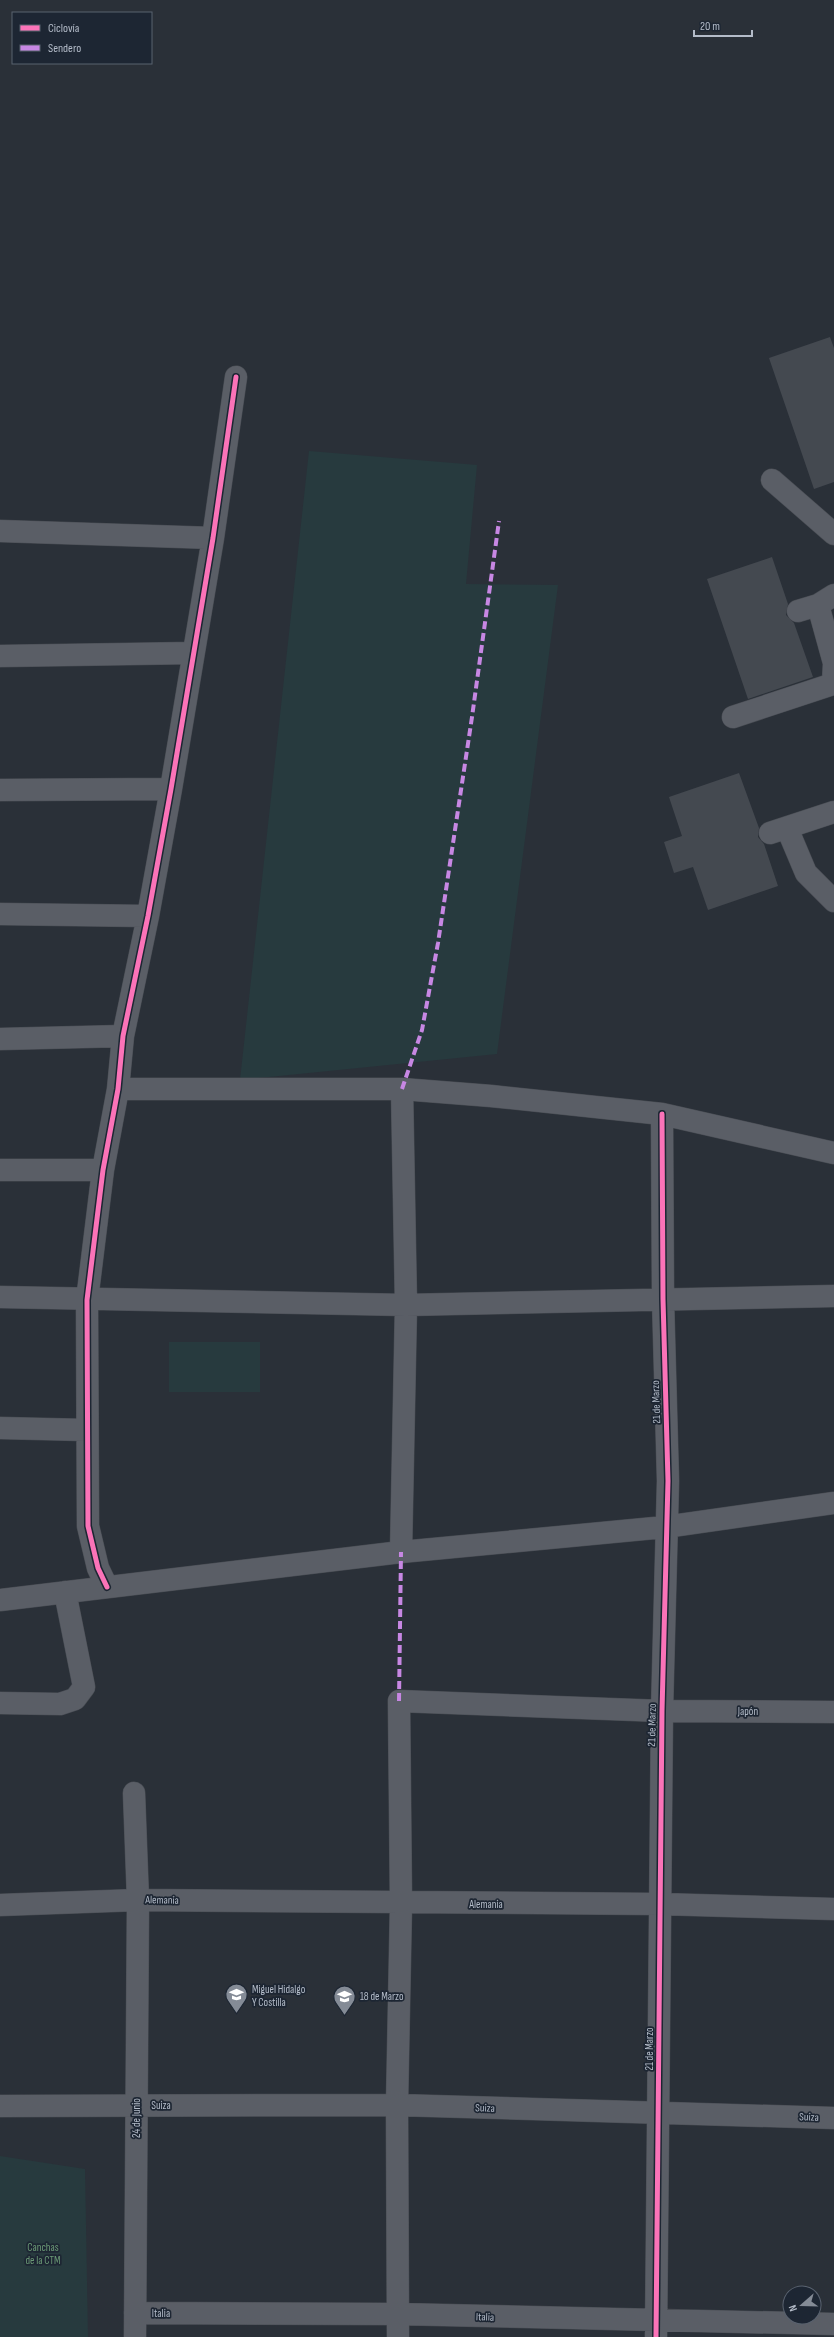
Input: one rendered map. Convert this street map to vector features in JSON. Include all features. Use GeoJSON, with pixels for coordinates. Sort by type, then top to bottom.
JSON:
{"type":"FeatureCollection","features":[{"type":"Feature","properties":{"kind":"street"},"geometry":{"type":"LineString","coordinates":[[107,1588],[98,1568],[88,1526],[86,1430],[87,1300],[103,1170],[118,1089],[123,1036],[148,916],[171,789],[192,653],[213,538],[236,377]]}},
{"type":"Feature","properties":{"kind":"street"},"geometry":{"type":"LineString","coordinates":[[772,480],[834,534]]}},
{"type":"Feature","properties":{"kind":"street"},"geometry":{"type":"LineString","coordinates":[[0,531],[213,538]]}},
{"type":"Feature","properties":{"kind":"street"},"geometry":{"type":"LineString","coordinates":[[733,717],[833,684],[833,653],[817,604]]}},
{"type":"Feature","properties":{"kind":"street"},"geometry":{"type":"LineString","coordinates":[[0,656],[192,653]]}},
{"type":"Feature","properties":{"kind":"street"},"geometry":{"type":"LineString","coordinates":[[0,790],[171,789]]}},
{"type":"Feature","properties":{"kind":"street"},"geometry":{"type":"LineString","coordinates":[[834,812],[779,830],[806,873],[834,901]]}},
{"type":"Feature","properties":{"kind":"street"},"geometry":{"type":"LineString","coordinates":[[0,914],[148,916]]}},
{"type":"Feature","properties":{"kind":"street"},"geometry":{"type":"LineString","coordinates":[[0,1039],[123,1036]]}},
{"type":"Feature","properties":{"kind":"street"},"geometry":{"type":"LineString","coordinates":[[118,1089],[402,1089],[491,1096],[662,1114],[834,1153]]}},
{"type":"Feature","properties":{"kind":"street"},"geometry":{"type":"LineString","coordinates":[[401,1552],[406,1305],[402,1089]]}},
{"type":"Feature","properties":{"kind":"street","name":"21 de Marzo"},"geometry":{"type":"LineString","coordinates":[[656,2329],[662,1711],[665,1527],[668,1481],[663,1299],[662,1114]]}},
{"type":"Feature","properties":{"kind":"street"},"geometry":{"type":"LineString","coordinates":[[0,1170],[103,1170]]}},
{"type":"Feature","properties":{"kind":"street"},"geometry":{"type":"LineString","coordinates":[[0,1297],[87,1300],[406,1305],[834,1296]]}},
{"type":"Feature","properties":{"kind":"street"},"geometry":{"type":"LineString","coordinates":[[0,1428],[86,1430]]}},
{"type":"Feature","properties":{"kind":"street"},"geometry":{"type":"LineString","coordinates":[[0,1600],[401,1552],[665,1527],[834,1503]]}},
{"type":"Feature","properties":{"kind":"street"},"geometry":{"type":"LineString","coordinates":[[0,1703],[60,1704],[75,1699],[84,1687],[65,1592]]}},
{"type":"Feature","properties":{"kind":"street","name":"Japón"},"geometry":{"type":"LineString","coordinates":[[401,1904],[399,1701],[662,1711],[834,1712]]}},
{"type":"Feature","properties":{"kind":"street","name":"24 de Junio"},"geometry":{"type":"LineString","coordinates":[[134,1793],[138,1900],[135,2337]]}},
{"type":"Feature","properties":{"kind":"street","name":"Alemania"},"geometry":{"type":"LineString","coordinates":[[0,1905],[138,1900],[401,1904],[660,1904],[834,1909]]}},
{"type":"Feature","properties":{"kind":"street"},"geometry":{"type":"LineString","coordinates":[[398,2337],[397,2105],[401,1904]]}},
{"type":"Feature","properties":{"kind":"street","name":"Suiza"},"geometry":{"type":"LineString","coordinates":[[0,2106],[397,2105],[834,2118]]}},
{"type":"Feature","properties":{"kind":"street","name":"Italia"},"geometry":{"type":"LineString","coordinates":[[135,2313],[398,2314],[656,2329],[834,2324]]}},
{"type":"Feature","properties":{"kind":"green space"},"geometry":{"type":"Polygon","coordinates":[[[309,451],[477,465],[466,584],[558,585],[497,1054],[240,1080],[309,451]]]}},
{"type":"Feature","properties":{"kind":"green space"},"geometry":{"type":"Polygon","coordinates":[[[169,1342],[260,1342],[260,1392],[169,1392],[169,1342]]]}},
{"type":"Feature","properties":{"kind":"green space","name":"Canchas de la CTM"},"geometry":{"type":"Polygon","coordinates":[[[0,2156],[85,2169],[88,2337],[0,2337],[0,2156]]]}},
{"type":"Feature","properties":{"kind":"building"},"geometry":{"type":"Polygon","coordinates":[[[830,337],[834,348],[834,482],[814,489],[769,358],[830,337]]]}},
{"type":"Feature","properties":{"kind":"building"},"geometry":{"type":"Polygon","coordinates":[[[772,557],[788,604],[786,615],[794,623],[813,677],[748,699],[707,579],[772,557]]]}},
{"type":"Feature","properties":{"kind":"building"},"geometry":{"type":"Polygon","coordinates":[[[739,773],[759,828],[758,837],[764,844],[778,886],[708,910],[693,867],[674,873],[664,842],[682,836],[669,797],[739,773]]]}},
{"type":"Feature","properties":{"kind":"marked path"},"geometry":{"type":"LineString","coordinates":[[402,1089],[422,1030],[438,943],[472,717],[499,521]]}},
{"type":"Feature","properties":{"kind":"marked path"},"geometry":{"type":"LineString","coordinates":[[399,1701],[401,1552]]}},
{"type":"Feature","properties":{"kind":"cycle path"},"geometry":{"type":"LineString","coordinates":[[107,1587],[98,1568],[88,1526],[87,1300],[103,1170],[118,1089],[123,1036],[148,916],[171,789],[213,538],[236,377]]}},
{"type":"Feature","properties":{"kind":"cycle path"},"geometry":{"type":"LineString","coordinates":[[656,2337],[662,1711],[668,1481],[663,1299],[662,1114]]}},
{"type":"Feature","properties":{"kind":"place","name":"Miguel Hidalgo Y Costilla"},"geometry":{"type":"Point","coordinates":[237,2014]}},
{"type":"Feature","properties":{"kind":"place","name":"18 de Marzo"},"geometry":{"type":"Point","coordinates":[345,2016]}}]}
